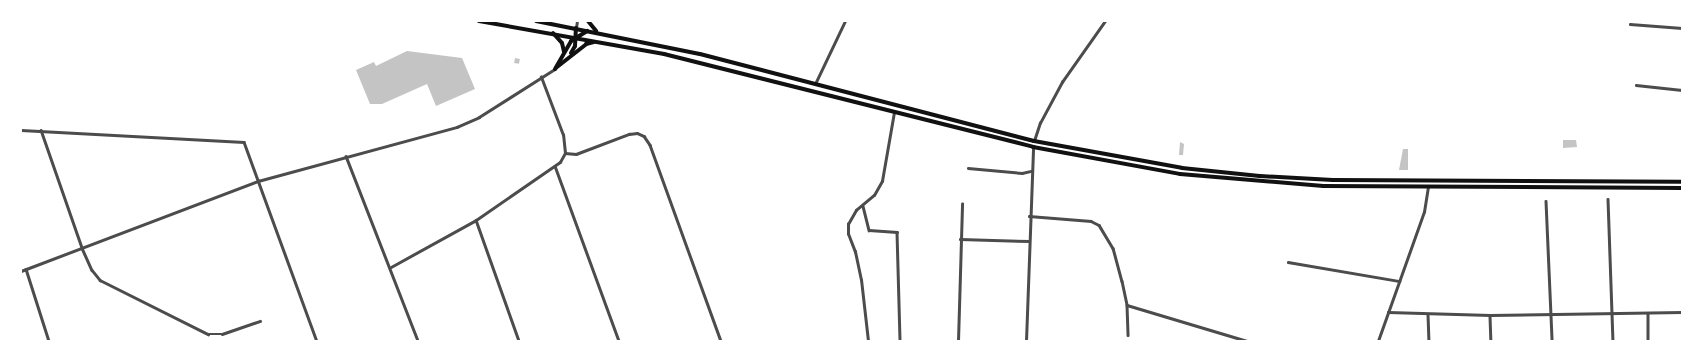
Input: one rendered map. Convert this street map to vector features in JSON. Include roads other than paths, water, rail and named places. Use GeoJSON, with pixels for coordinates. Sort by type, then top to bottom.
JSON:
{"type":"FeatureCollection","features":[{"type":"Feature","properties":{"kind":"highway"},"geometry":{"type":"LineString","coordinates":[[479,21],[598,41],[711,65],[1033,147],[1129,166],[1208,178],[1323,186],[1682,188]]}},
{"type":"Feature","properties":{"kind":"highway"},"geometry":{"type":"LineString","coordinates":[[536,21],[589,30],[700,54],[1034,141],[1149,164],[1266,177],[1349,180],[1682,182]]}},
{"type":"Feature","properties":{"kind":"highway"},"geometry":{"type":"LineString","coordinates":[[554,24],[563,21]]}},
{"type":"Feature","properties":{"kind":"highway"},"geometry":{"type":"LineString","coordinates":[[588,21],[597,32]]}},
{"type":"Feature","properties":{"kind":"highway"},"geometry":{"type":"LineString","coordinates":[[571,27],[576,37]]}},
{"type":"Feature","properties":{"kind":"highway"},"geometry":{"type":"LineString","coordinates":[[555,68],[566,56],[576,37],[576,28]]}},
{"type":"Feature","properties":{"kind":"highway"},"geometry":{"type":"LineString","coordinates":[[576,37],[589,30]]}},
{"type":"Feature","properties":{"kind":"highway"},"geometry":{"type":"LineString","coordinates":[[553,33],[562,42],[566,56]]}},
{"type":"Feature","properties":{"kind":"highway"},"geometry":{"type":"LineString","coordinates":[[566,56],[586,44],[598,41]]}},
{"type":"Feature","properties":{"kind":"street"},"geometry":{"type":"LineString","coordinates":[[576,28],[577,21]]}},
{"type":"Feature","properties":{"kind":"street"},"geometry":{"type":"LineString","coordinates":[[815,85],[844,21]]}},
{"type":"Feature","properties":{"kind":"street"},"geometry":{"type":"LineString","coordinates":[[1034,141],[1040,123],[1062,82],[1105,21]]}},
{"type":"Feature","properties":{"kind":"street"},"geometry":{"type":"LineString","coordinates":[[1630,24],[1682,28]]}},
{"type":"Feature","properties":{"kind":"street"},"geometry":{"type":"LineString","coordinates":[[21,271],[258,181],[467,123],[555,68]]}},
{"type":"Feature","properties":{"kind":"street"},"geometry":{"type":"LineString","coordinates":[[390,267],[476,220],[555,166],[565,153],[558,116],[541,77]]}},
{"type":"Feature","properties":{"kind":"street"},"geometry":{"type":"LineString","coordinates":[[1636,85],[1682,90]]}},
{"type":"Feature","properties":{"kind":"street"},"geometry":{"type":"LineString","coordinates":[[868,341],[861,280],[847,229],[851,217],[874,195],[882,181],[894,111]]}},
{"type":"Feature","properties":{"kind":"street"},"geometry":{"type":"LineString","coordinates":[[21,130],[241,140],[246,145],[317,341]]}},
{"type":"Feature","properties":{"kind":"street"},"geometry":{"type":"LineString","coordinates":[[41,130],[82,248],[92,270],[100,280],[196,330],[217,335],[260,321]]}},
{"type":"Feature","properties":{"kind":"street"},"geometry":{"type":"LineString","coordinates":[[565,153],[576,154],[629,134],[637,133],[644,136],[650,145],[721,341]]}},
{"type":"Feature","properties":{"kind":"street"},"geometry":{"type":"LineString","coordinates":[[1026,341],[1029,216],[1033,147]]}},
{"type":"Feature","properties":{"kind":"street"},"geometry":{"type":"LineString","coordinates":[[346,156],[418,341]]}},
{"type":"Feature","properties":{"kind":"street"},"geometry":{"type":"LineString","coordinates":[[555,166],[619,341]]}},
{"type":"Feature","properties":{"kind":"street"},"geometry":{"type":"LineString","coordinates":[[968,168],[1022,173],[1031,171]]}},
{"type":"Feature","properties":{"kind":"street"},"geometry":{"type":"LineString","coordinates":[[1378,341],[1424,212],[1428,187]]}},
{"type":"Feature","properties":{"kind":"street"},"geometry":{"type":"LineString","coordinates":[[1608,199],[1613,341]]}},
{"type":"Feature","properties":{"kind":"street"},"geometry":{"type":"LineString","coordinates":[[1546,201],[1552,341]]}},
{"type":"Feature","properties":{"kind":"street"},"geometry":{"type":"LineString","coordinates":[[958,341],[962,204]]}},
{"type":"Feature","properties":{"kind":"street"},"geometry":{"type":"LineString","coordinates":[[862,206],[869,230],[897,232],[900,341]]}},
{"type":"Feature","properties":{"kind":"street"},"geometry":{"type":"LineString","coordinates":[[1029,216],[1091,221],[1099,224],[1113,248],[1127,304],[1128,335]]}},
{"type":"Feature","properties":{"kind":"street"},"geometry":{"type":"LineString","coordinates":[[476,220],[519,341]]}},
{"type":"Feature","properties":{"kind":"street"},"geometry":{"type":"LineString","coordinates":[[960,238],[1029,241]]}},
{"type":"Feature","properties":{"kind":"street"},"geometry":{"type":"LineString","coordinates":[[1288,262],[1399,281]]}},
{"type":"Feature","properties":{"kind":"street"},"geometry":{"type":"LineString","coordinates":[[26,269],[49,341]]}},
{"type":"Feature","properties":{"kind":"street"},"geometry":{"type":"LineString","coordinates":[[1127,304],[1247,341]]}},
{"type":"Feature","properties":{"kind":"street"},"geometry":{"type":"LineString","coordinates":[[1388,312],[1490,315],[1682,312]]}},
{"type":"Feature","properties":{"kind":"street"},"geometry":{"type":"LineString","coordinates":[[1648,313],[1648,341]]}},
{"type":"Feature","properties":{"kind":"street"},"geometry":{"type":"LineString","coordinates":[[1428,314],[1429,341]]}},
{"type":"Feature","properties":{"kind":"street"},"geometry":{"type":"LineString","coordinates":[[1490,315],[1491,341]]}}]}
